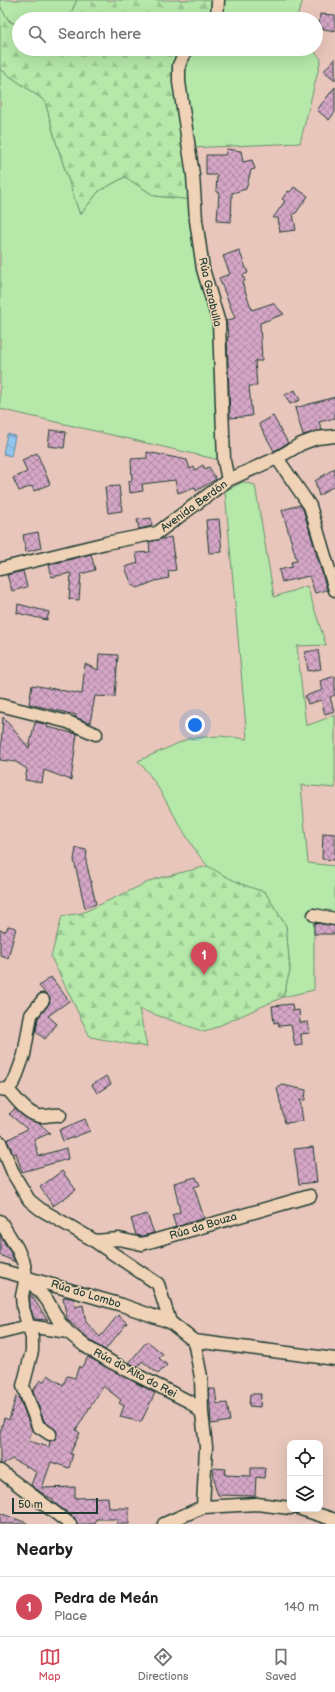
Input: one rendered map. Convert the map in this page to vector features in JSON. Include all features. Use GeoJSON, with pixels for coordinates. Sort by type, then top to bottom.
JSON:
{"type":"FeatureCollection","features":[{"type":"Feature","properties":{"kind":"street"},"geometry":{"type":"LineString","coordinates":[[217,12],[218,0]]}},
{"type":"Feature","properties":{"kind":"street","name":"Rúa Garabulla"},"geometry":{"type":"LineString","coordinates":[[184,56],[179,65],[179,82],[194,175],[196,220],[203,269],[219,323],[224,460],[228,480]]}},
{"type":"Feature","properties":{"kind":"street","name":"Avenida Berdón"},"geometry":{"type":"LineString","coordinates":[[0,569],[106,543],[157,533],[228,480],[277,458],[301,444],[317,438],[335,436]]}},
{"type":"Feature","properties":{"kind":"street"},"geometry":{"type":"LineString","coordinates":[[277,458],[310,506],[335,590]]}},
{"type":"Feature","properties":{"kind":"street"},"geometry":{"type":"LineString","coordinates":[[0,705],[68,722],[96,734]]}},
{"type":"Feature","properties":{"kind":"street"},"geometry":{"type":"LineString","coordinates":[[314,916],[335,919]]}},
{"type":"Feature","properties":{"kind":"street"},"geometry":{"type":"LineString","coordinates":[[43,1000],[31,1015],[24,1055],[15,1080],[4,1090],[34,1114],[43,1116],[52,1114],[60,1115]]}},
{"type":"Feature","properties":{"kind":"street"},"geometry":{"type":"LineString","coordinates":[[0,1142],[14,1175],[29,1200],[40,1209],[95,1242],[158,1284],[170,1322],[194,1341],[335,1359]]}},
{"type":"Feature","properties":{"kind":"street","name":"Rúa da Bouza"},"geometry":{"type":"LineString","coordinates":[[95,1242],[119,1239],[142,1244],[310,1196]]}},
{"type":"Feature","properties":{"kind":"street"},"geometry":{"type":"LineString","coordinates":[[0,1221],[17,1248],[24,1264],[26,1277],[22,1296],[23,1308],[32,1338],[32,1351],[23,1386],[38,1426],[50,1434]]}},
{"type":"Feature","properties":{"kind":"street","name":"Rúa do Lombo"},"geometry":{"type":"LineString","coordinates":[[0,1270],[122,1305],[170,1322]]}},
{"type":"Feature","properties":{"kind":"street","name":"Rúa do Alto do Rei"},"geometry":{"type":"LineString","coordinates":[[26,1277],[47,1300],[60,1323],[68,1332],[85,1346],[111,1362],[190,1402],[202,1413]]}},
{"type":"Feature","properties":{"kind":"street"},"geometry":{"type":"LineString","coordinates":[[0,1334],[28,1326],[68,1332]]}},
{"type":"Feature","properties":{"kind":"street"},"geometry":{"type":"LineString","coordinates":[[194,1341],[201,1377],[202,1413],[206,1447],[203,1507]]}},
{"type":"Feature","properties":{"kind":"street"},"geometry":{"type":"LineString","coordinates":[[0,1471],[70,1524]]}},
{"type":"Feature","properties":{"kind":"street"},"geometry":{"type":"LineString","coordinates":[[164,1524],[203,1507],[258,1504],[287,1508]]}},
{"type":"Feature","properties":{"kind":"street"},"geometry":{"type":"LineString","coordinates":[[310,1512],[335,1520]]}},
{"type":"Feature","properties":{"kind":"green space"},"geometry":{"type":"Polygon","coordinates":[[[0,0],[77,0],[71,12],[12,12],[12,22],[5,16],[0,5],[0,0]]]}},
{"type":"Feature","properties":{"kind":"green space"},"geometry":{"type":"Polygon","coordinates":[[[77,0],[218,0],[217,12],[71,12],[77,0]]]}},
{"type":"Feature","properties":{"kind":"green space"},"geometry":{"type":"Polygon","coordinates":[[[218,0],[303,0],[299,12],[217,12],[218,0]]]}},
{"type":"Feature","properties":{"kind":"green space"},"geometry":{"type":"Polygon","coordinates":[[[0,6],[9,21],[12,22],[12,56],[185,56],[179,65],[195,200],[155,196],[125,177],[99,191],[80,215],[56,142],[45,101],[0,69],[0,6]]]}},
{"type":"Feature","properties":{"kind":"green space"},"geometry":{"type":"Polygon","coordinates":[[[187,56],[318,56],[321,59],[300,143],[189,148],[179,82],[187,56]]]}},
{"type":"Feature","properties":{"kind":"green space"},"geometry":{"type":"Polygon","coordinates":[[[0,69],[45,101],[56,142],[80,215],[99,191],[125,177],[155,196],[195,200],[219,323],[224,461],[0,409],[0,69]]]}},
{"type":"Feature","properties":{"kind":"green space"},"geometry":{"type":"Polygon","coordinates":[[[243,482],[255,485],[274,597],[307,586],[326,645],[297,646],[306,726],[335,715],[335,788],[301,785],[308,863],[335,866],[335,917],[314,916],[314,990],[283,997],[290,970],[286,926],[265,892],[224,879],[212,870],[190,842],[159,789],[138,761],[190,738],[220,736],[247,739],[225,491],[243,482]]]}},
{"type":"Feature","properties":{"kind":"green space"},"geometry":{"type":"Polygon","coordinates":[[[208,866],[236,881],[265,892],[286,926],[290,970],[283,997],[205,1032],[139,1009],[147,1047],[90,1037],[51,957],[62,916],[82,913],[155,879],[208,866]]]}},
{"type":"Feature","properties":{"kind":"water"},"geometry":{"type":"Polygon","coordinates":[[[7,434],[15,436],[11,456],[3,454],[7,434]]]}},
{"type":"Feature","properties":{"kind":"building"},"geometry":{"type":"Polygon","coordinates":[[[323,14],[335,15],[335,31],[323,29],[323,14]]]}},
{"type":"Feature","properties":{"kind":"building"},"geometry":{"type":"Polygon","coordinates":[[[335,58],[335,80],[324,71],[335,58]]]}},
{"type":"Feature","properties":{"kind":"building"},"geometry":{"type":"Polygon","coordinates":[[[335,87],[335,112],[329,120],[317,110],[335,87]]]}},
{"type":"Feature","properties":{"kind":"building"},"geometry":{"type":"Polygon","coordinates":[[[227,149],[241,151],[243,162],[252,160],[255,169],[251,170],[246,189],[232,193],[231,222],[217,221],[219,192],[216,192],[217,175],[206,175],[206,155],[225,155],[227,149]]]}},
{"type":"Feature","properties":{"kind":"building"},"geometry":{"type":"Polygon","coordinates":[[[294,187],[308,196],[296,213],[293,214],[296,230],[280,232],[278,218],[273,218],[285,201],[282,199],[288,191],[290,192],[294,187]]]}},
{"type":"Feature","properties":{"kind":"building"},"geometry":{"type":"Polygon","coordinates":[[[239,250],[248,273],[243,275],[245,281],[242,282],[252,310],[273,303],[284,314],[260,323],[262,361],[255,361],[257,386],[249,386],[252,416],[230,418],[227,337],[229,337],[226,321],[235,318],[219,278],[230,274],[223,256],[239,250]]]}},
{"type":"Feature","properties":{"kind":"building"},"geometry":{"type":"Polygon","coordinates":[[[295,390],[300,400],[290,404],[285,395],[295,390]]]}},
{"type":"Feature","properties":{"kind":"building"},"geometry":{"type":"Polygon","coordinates":[[[335,397],[335,418],[319,422],[322,430],[303,435],[295,408],[335,397]]]}},
{"type":"Feature","properties":{"kind":"building"},"geometry":{"type":"Polygon","coordinates":[[[273,416],[288,443],[274,451],[259,424],[273,416]]]}},
{"type":"Feature","properties":{"kind":"building"},"geometry":{"type":"Polygon","coordinates":[[[50,430],[66,432],[64,448],[48,446],[50,430]]]}},
{"type":"Feature","properties":{"kind":"building"},"geometry":{"type":"Polygon","coordinates":[[[147,452],[187,460],[190,469],[194,467],[195,470],[203,465],[205,469],[209,467],[216,479],[196,491],[195,487],[178,493],[175,480],[142,484],[143,491],[130,493],[129,481],[132,481],[131,459],[147,458],[147,452]]]}},
{"type":"Feature","properties":{"kind":"building"},"geometry":{"type":"Polygon","coordinates":[[[37,453],[50,484],[34,491],[32,486],[19,491],[13,478],[27,472],[22,460],[37,453]]]}},
{"type":"Feature","properties":{"kind":"building"},"geometry":{"type":"Polygon","coordinates":[[[335,468],[335,485],[319,496],[315,481],[335,468]]]}},
{"type":"Feature","properties":{"kind":"building"},"geometry":{"type":"Polygon","coordinates":[[[119,486],[122,511],[108,513],[105,487],[119,486]]]}},
{"type":"Feature","properties":{"kind":"building"},"geometry":{"type":"Polygon","coordinates":[[[300,505],[303,509],[327,590],[315,593],[309,576],[282,582],[279,570],[292,567],[291,562],[297,561],[282,510],[300,505]]]}},
{"type":"Feature","properties":{"kind":"building"},"geometry":{"type":"Polygon","coordinates":[[[151,518],[152,526],[139,529],[137,520],[151,518]]]}},
{"type":"Feature","properties":{"kind":"building"},"geometry":{"type":"Polygon","coordinates":[[[219,519],[222,552],[209,553],[206,520],[219,519]]]}},
{"type":"Feature","properties":{"kind":"building"},"geometry":{"type":"Polygon","coordinates":[[[38,532],[41,548],[26,552],[23,535],[38,532]]]}},
{"type":"Feature","properties":{"kind":"building"},"geometry":{"type":"Polygon","coordinates":[[[171,537],[176,570],[168,571],[169,578],[155,581],[138,588],[132,585],[125,567],[138,563],[136,553],[150,552],[149,542],[171,537]]]}},
{"type":"Feature","properties":{"kind":"building"},"geometry":{"type":"Polygon","coordinates":[[[91,554],[95,570],[81,574],[79,600],[69,599],[71,573],[52,577],[49,565],[91,554]]]}},
{"type":"Feature","properties":{"kind":"building"},"geometry":{"type":"Polygon","coordinates":[[[23,571],[27,587],[12,591],[7,575],[23,571]]]}},
{"type":"Feature","properties":{"kind":"building"},"geometry":{"type":"Polygon","coordinates":[[[18,604],[49,612],[47,620],[17,613],[18,604]]]}},
{"type":"Feature","properties":{"kind":"building"},"geometry":{"type":"Polygon","coordinates":[[[318,650],[321,669],[308,671],[305,652],[318,650]]]}},
{"type":"Feature","properties":{"kind":"building"},"geometry":{"type":"Polygon","coordinates":[[[99,654],[118,655],[115,697],[95,696],[90,723],[75,717],[76,715],[29,704],[32,685],[82,694],[85,664],[98,670],[99,654]]]}},
{"type":"Feature","properties":{"kind":"building"},"geometry":{"type":"Polygon","coordinates":[[[335,676],[335,695],[330,697],[334,711],[325,714],[321,700],[308,704],[305,696],[323,690],[320,681],[335,676]]]}},
{"type":"Feature","properties":{"kind":"building"},"geometry":{"type":"Polygon","coordinates":[[[3,717],[29,748],[35,722],[48,725],[47,727],[77,734],[71,780],[44,770],[42,783],[25,780],[27,769],[16,762],[0,760],[3,717]]]}},
{"type":"Feature","properties":{"kind":"building"},"geometry":{"type":"Polygon","coordinates":[[[323,833],[335,834],[335,860],[322,859],[323,833]]]}},
{"type":"Feature","properties":{"kind":"building"},"geometry":{"type":"Polygon","coordinates":[[[76,848],[87,850],[86,861],[96,904],[85,908],[74,860],[76,848]]]}},
{"type":"Feature","properties":{"kind":"building"},"geometry":{"type":"Polygon","coordinates":[[[314,923],[335,926],[335,934],[314,934],[314,923]]]}},
{"type":"Feature","properties":{"kind":"building"},"geometry":{"type":"Polygon","coordinates":[[[8,926],[16,928],[8,958],[0,955],[0,930],[6,931],[8,926]]]}},
{"type":"Feature","properties":{"kind":"building"},"geometry":{"type":"Polygon","coordinates":[[[51,977],[69,1001],[48,1016],[57,1024],[45,1039],[36,1032],[38,1018],[49,1004],[50,998],[39,986],[51,977]]]}},
{"type":"Feature","properties":{"kind":"building"},"geometry":{"type":"Polygon","coordinates":[[[292,1004],[293,1011],[299,1010],[300,1023],[308,1022],[310,1033],[301,1034],[302,1045],[295,1046],[291,1025],[279,1026],[278,1022],[274,1023],[272,1006],[292,1004]]]}},
{"type":"Feature","properties":{"kind":"building"},"geometry":{"type":"Polygon","coordinates":[[[106,1076],[111,1084],[97,1093],[92,1085],[106,1076]]]}},
{"type":"Feature","properties":{"kind":"building"},"geometry":{"type":"Polygon","coordinates":[[[282,1085],[306,1090],[305,1100],[300,1100],[303,1121],[285,1123],[277,1088],[282,1085]]]}},
{"type":"Feature","properties":{"kind":"building"},"geometry":{"type":"Polygon","coordinates":[[[15,1109],[24,1117],[39,1123],[50,1133],[34,1140],[39,1156],[66,1148],[68,1159],[22,1172],[16,1153],[13,1154],[7,1140],[27,1129],[9,1114],[15,1109]]]}},
{"type":"Feature","properties":{"kind":"building"},"geometry":{"type":"Polygon","coordinates":[[[85,1119],[90,1131],[63,1141],[59,1130],[85,1119]]]}},
{"type":"Feature","properties":{"kind":"building"},"geometry":{"type":"Polygon","coordinates":[[[313,1147],[317,1182],[299,1184],[294,1149],[313,1147]]]}},
{"type":"Feature","properties":{"kind":"building"},"geometry":{"type":"Polygon","coordinates":[[[62,1171],[76,1190],[53,1206],[40,1187],[62,1171]]]}},
{"type":"Feature","properties":{"kind":"building"},"geometry":{"type":"Polygon","coordinates":[[[196,1177],[200,1185],[194,1187],[204,1218],[176,1227],[172,1215],[180,1212],[174,1183],[196,1177]]]}},
{"type":"Feature","properties":{"kind":"building"},"geometry":{"type":"Polygon","coordinates":[[[147,1214],[154,1233],[142,1236],[136,1235],[131,1219],[147,1214]]]}},
{"type":"Feature","properties":{"kind":"building"},"geometry":{"type":"Polygon","coordinates":[[[0,1235],[10,1252],[15,1262],[0,1255],[0,1235]]]}},
{"type":"Feature","properties":{"kind":"building"},"geometry":{"type":"Polygon","coordinates":[[[30,1294],[48,1320],[34,1319],[30,1307],[30,1294]]]}},
{"type":"Feature","properties":{"kind":"building"},"geometry":{"type":"Polygon","coordinates":[[[66,1297],[74,1299],[75,1307],[83,1305],[86,1322],[100,1337],[118,1315],[127,1323],[105,1350],[89,1340],[67,1319],[63,1298],[66,1297]]]}},
{"type":"Feature","properties":{"kind":"building"},"geometry":{"type":"Polygon","coordinates":[[[147,1341],[163,1354],[159,1358],[167,1365],[158,1374],[142,1361],[138,1367],[129,1363],[147,1341]]]}},
{"type":"Feature","properties":{"kind":"building"},"geometry":{"type":"Polygon","coordinates":[[[88,1357],[155,1393],[141,1422],[120,1417],[124,1406],[119,1403],[121,1400],[103,1386],[76,1430],[80,1433],[70,1454],[73,1454],[69,1468],[51,1462],[42,1488],[75,1487],[75,1498],[108,1497],[109,1508],[129,1508],[129,1524],[117,1524],[117,1519],[96,1519],[95,1524],[77,1524],[75,1518],[53,1502],[53,1499],[46,1496],[31,1485],[36,1472],[12,1459],[0,1464],[0,1433],[4,1418],[9,1420],[16,1397],[19,1398],[32,1430],[29,1441],[49,1447],[50,1441],[56,1438],[57,1431],[44,1421],[33,1391],[40,1380],[43,1382],[48,1375],[63,1385],[67,1376],[75,1378],[79,1366],[81,1368],[88,1357]]]}},
{"type":"Feature","properties":{"kind":"building"},"geometry":{"type":"Polygon","coordinates":[[[209,1389],[215,1389],[217,1404],[227,1403],[230,1421],[211,1424],[209,1389]]]}},
{"type":"Feature","properties":{"kind":"building"},"geometry":{"type":"Polygon","coordinates":[[[250,1394],[261,1394],[260,1407],[249,1406],[250,1394]]]}},
{"type":"Feature","properties":{"kind":"building"},"geometry":{"type":"Polygon","coordinates":[[[213,1468],[226,1469],[225,1475],[251,1476],[251,1468],[265,1468],[264,1478],[256,1477],[255,1496],[218,1495],[215,1487],[213,1468]]]}},
{"type":"Feature","properties":{"kind":"building"},"geometry":{"type":"Polygon","coordinates":[[[0,1513],[27,1523],[27,1524],[0,1524],[0,1513]]]}},
{"type":"Feature","properties":{"kind":"place","name":"Pedra de Meán"},"geometry":{"type":"Point","coordinates":[204,975]}}]}
